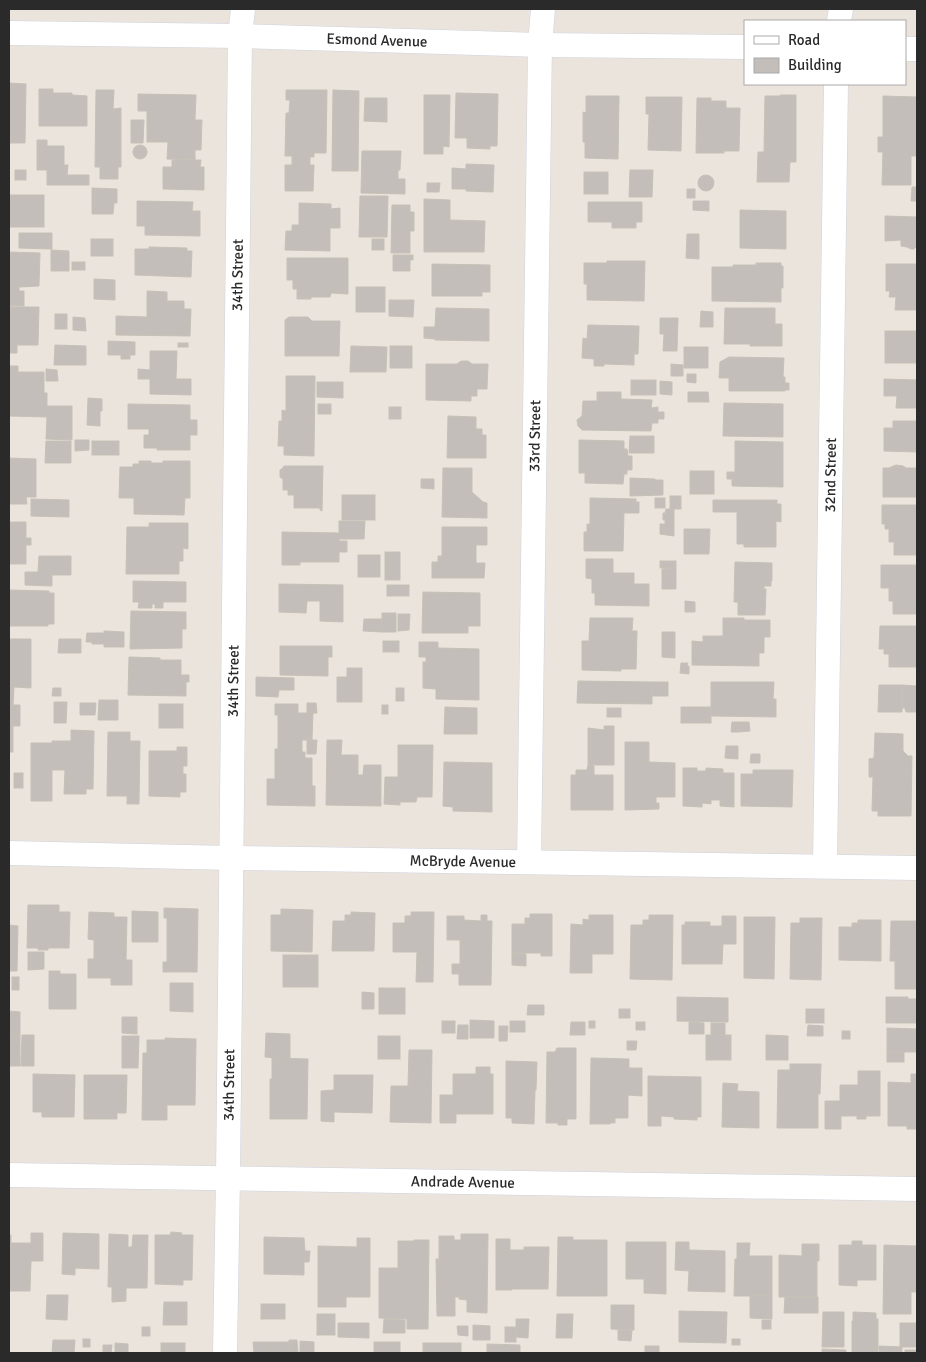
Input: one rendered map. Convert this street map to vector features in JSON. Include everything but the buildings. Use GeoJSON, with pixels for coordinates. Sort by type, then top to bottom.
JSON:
{"type":"FeatureCollection","features":[{"type":"Feature","properties":{"kind":"street","name":"34th Street"},"geometry":{"type":"LineString","coordinates":[[225,1353],[240,36],[242,9]]}},
{"type":"Feature","properties":{"kind":"street","name":"33rd Street"},"geometry":{"type":"LineString","coordinates":[[529,862],[540,45],[543,9]]}},
{"type":"Feature","properties":{"kind":"street","name":"Esmond Avenue"},"geometry":{"type":"LineString","coordinates":[[9,33],[240,36],[540,45],[744,47]]}},
{"type":"Feature","properties":{"kind":"street","name":"32nd Street"},"geometry":{"type":"LineString","coordinates":[[825,866],[836,85]]}},
{"type":"Feature","properties":{"kind":"street","name":"McBryde Avenue"},"geometry":{"type":"LineString","coordinates":[[9,853],[917,868]]}},
{"type":"Feature","properties":{"kind":"street","name":"Andrade Avenue"},"geometry":{"type":"LineString","coordinates":[[9,1175],[917,1189]]}}]}
